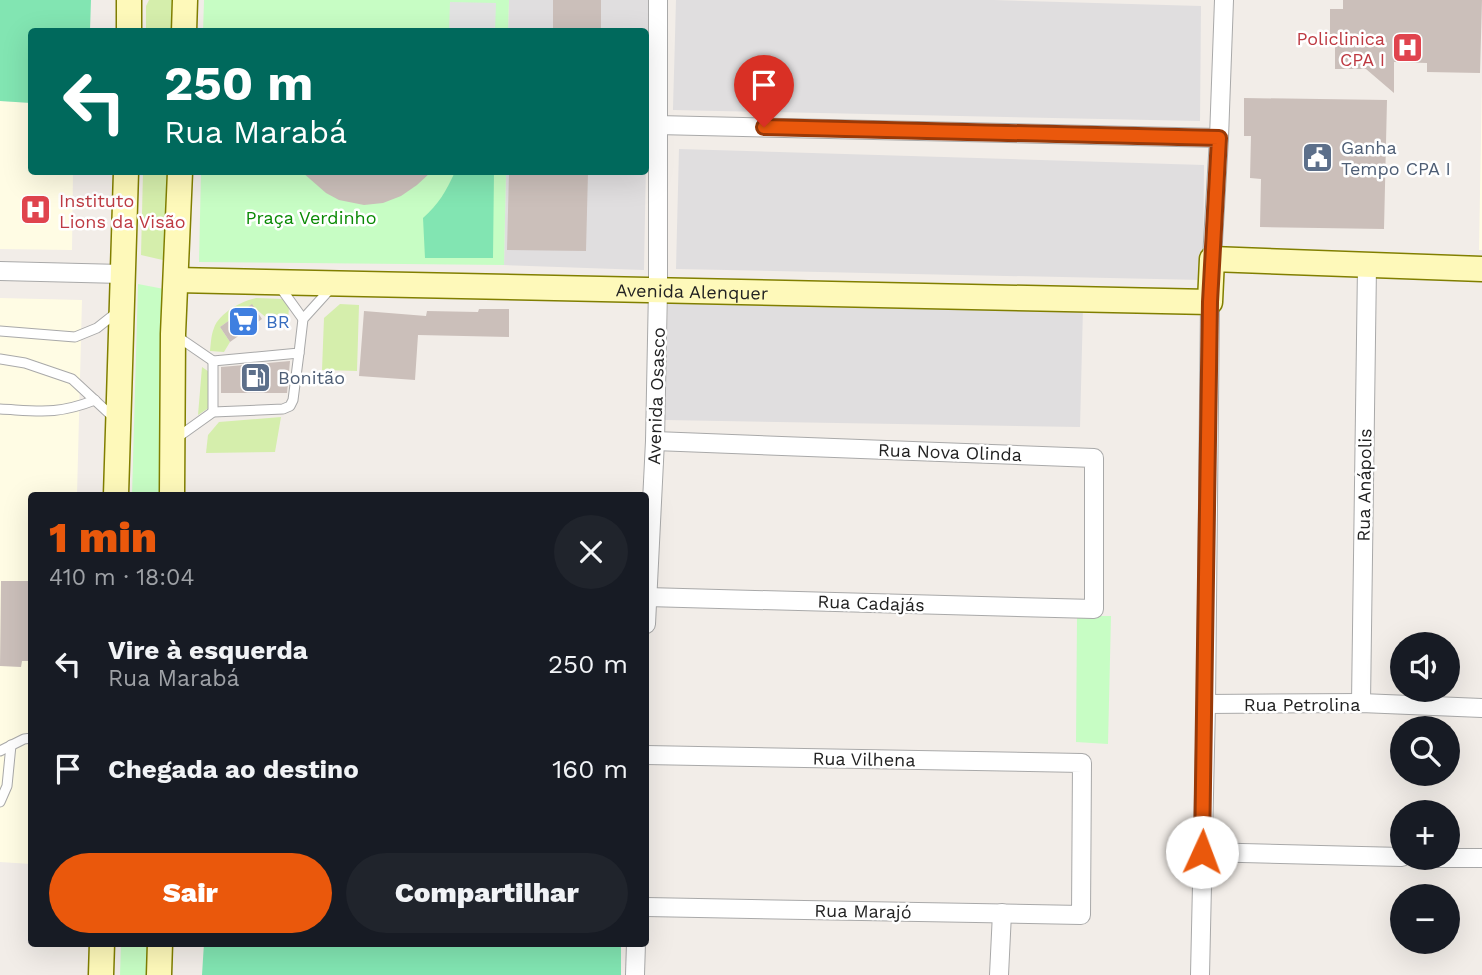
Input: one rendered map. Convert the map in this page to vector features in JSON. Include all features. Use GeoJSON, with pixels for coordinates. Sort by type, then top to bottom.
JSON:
{"type":"FeatureCollection","features":[{"type":"Feature","properties":{"kind":"street"},"geometry":{"type":"LineString","coordinates":[[129,0],[129,28]]}},
{"type":"Feature","properties":{"kind":"street"},"geometry":{"type":"LineString","coordinates":[[184,28],[185,0]]}},
{"type":"Feature","properties":{"kind":"street","name":"Avenida Osasco"},"geometry":{"type":"LineString","coordinates":[[649,545],[659,289],[658,0]]}},
{"type":"Feature","properties":{"kind":"street"},"geometry":{"type":"LineString","coordinates":[[1200,975],[1210,302],[1224,0]]}},
{"type":"Feature","properties":{"kind":"street"},"geometry":{"type":"LineString","coordinates":[[657,125],[1219,138]]}},
{"type":"Feature","properties":{"kind":"street"},"geometry":{"type":"LineString","coordinates":[[116,492],[127,175]]}},
{"type":"Feature","properties":{"kind":"street"},"geometry":{"type":"LineString","coordinates":[[172,492],[173,334],[180,175]]}},
{"type":"Feature","properties":{"kind":"street"},"geometry":{"type":"LineString","coordinates":[[1212,259],[1482,269]]}},
{"type":"Feature","properties":{"kind":"street","name":"Rua Anápolis"},"geometry":{"type":"LineString","coordinates":[[1361,703],[1367,266]]}},
{"type":"Feature","properties":{"kind":"street"},"geometry":{"type":"LineString","coordinates":[[0,271],[122,274]]}},
{"type":"Feature","properties":{"kind":"street","name":"Avenida Alenquer"},"geometry":{"type":"LineString","coordinates":[[176,280],[1210,302]]}},
{"type":"Feature","properties":{"kind":"street","name":"Rua Nova Olinda"},"geometry":{"type":"LineString","coordinates":[[655,441],[1094,458],[1094,609]]}},
{"type":"Feature","properties":{"kind":"street","name":"Rua Cadajás"},"geometry":{"type":"LineString","coordinates":[[649,597],[1094,609]]}},
{"type":"Feature","properties":{"kind":"street","name":"Rua Petrolina"},"geometry":{"type":"LineString","coordinates":[[1206,704],[1361,703],[1482,708]]}},
{"type":"Feature","properties":{"kind":"street","name":"Rua Vilhena"},"geometry":{"type":"LineString","coordinates":[[649,755],[1082,763],[1081,915]]}},
{"type":"Feature","properties":{"kind":"street"},"geometry":{"type":"LineString","coordinates":[[1202,852],[1390,857]]}},
{"type":"Feature","properties":{"kind":"street"},"geometry":{"type":"LineString","coordinates":[[1460,858],[1482,858]]}},
{"type":"Feature","properties":{"kind":"street","name":"Rua Marajó"},"geometry":{"type":"LineString","coordinates":[[649,907],[1081,915]]}},
{"type":"Feature","properties":{"kind":"street"},"geometry":{"type":"LineString","coordinates":[[999,975],[1002,913]]}},
{"type":"Feature","properties":{"kind":"street"},"geometry":{"type":"LineString","coordinates":[[101,975],[102,947]]}},
{"type":"Feature","properties":{"kind":"street"},"geometry":{"type":"LineString","coordinates":[[159,975],[160,947]]}},
{"type":"Feature","properties":{"kind":"street"},"geometry":{"type":"LineString","coordinates":[[635,975],[636,947]]}},
{"type":"Feature","properties":{"kind":"lane"},"geometry":{"type":"LineString","coordinates":[[277,282],[303,319]]}},
{"type":"Feature","properties":{"kind":"lane"},"geometry":{"type":"LineString","coordinates":[[173,440],[213,412],[284,409],[290,406],[303,319],[335,283]]}},
{"type":"Feature","properties":{"kind":"lane"},"geometry":{"type":"LineString","coordinates":[[0,331],[75,337],[97,328],[123,307]]}},
{"type":"Feature","properties":{"kind":"lane"},"geometry":{"type":"LineString","coordinates":[[173,334],[213,361],[299,354]]}},
{"type":"Feature","properties":{"kind":"lane"},"geometry":{"type":"LineString","coordinates":[[0,359],[43,368],[72,379],[119,422]]}},
{"type":"Feature","properties":{"kind":"lane"},"geometry":{"type":"LineString","coordinates":[[213,361],[213,412]]}},
{"type":"Feature","properties":{"kind":"lane"},"geometry":{"type":"LineString","coordinates":[[0,409],[55,412],[95,400]]}},
{"type":"Feature","properties":{"kind":"lane"},"geometry":{"type":"LineString","coordinates":[[0,751],[28,740]]}},
{"type":"Feature","properties":{"kind":"lane"},"geometry":{"type":"LineString","coordinates":[[0,802],[7,786],[11,746]]}},
{"type":"Feature","properties":{"kind":"shaded area"},"geometry":{"type":"Polygon","coordinates":[[[509,0],[649,0],[648,28],[508,28],[509,0]]]}},
{"type":"Feature","properties":{"kind":"shaded area"},"geometry":{"type":"Polygon","coordinates":[[[676,0],[994,0],[1201,6],[1200,121],[673,110],[676,0]]]}},
{"type":"Feature","properties":{"kind":"shaded area"},"geometry":{"type":"Polygon","coordinates":[[[450,2],[496,3],[495,28],[449,28],[450,2]]]}},
{"type":"Feature","properties":{"kind":"shaded area"},"geometry":{"type":"Polygon","coordinates":[[[1482,78],[1482,250],[1479,250],[1482,78]]]}},
{"type":"Feature","properties":{"kind":"shaded area","name":"Instituto Lions da Visão"},"geometry":{"type":"Polygon","coordinates":[[[0,101],[28,103],[28,175],[73,175],[72,250],[0,249],[0,101]]]}},
{"type":"Feature","properties":{"kind":"shaded area"},"geometry":{"type":"Polygon","coordinates":[[[679,149],[1204,165],[1203,280],[676,269],[679,149]]]}},
{"type":"Feature","properties":{"kind":"shaded area"},"geometry":{"type":"Polygon","coordinates":[[[506,175],[646,175],[644,270],[504,265],[506,175]]]}},
{"type":"Feature","properties":{"kind":"shaded area"},"geometry":{"type":"Polygon","coordinates":[[[0,298],[82,300],[77,492],[28,492],[28,864],[0,862],[0,298]]]}},
{"type":"Feature","properties":{"kind":"shaded area"},"geometry":{"type":"Polygon","coordinates":[[[668,300],[1083,307],[1080,427],[665,420],[668,300]]]}},
{"type":"Feature","properties":{"kind":"green space"},"geometry":{"type":"Polygon","coordinates":[[[0,0],[91,0],[90,28],[28,28],[28,103],[0,101],[0,0]]]}},
{"type":"Feature","properties":{"kind":"green space"},"geometry":{"type":"Polygon","coordinates":[[[149,0],[172,0],[172,28],[146,28],[146,6],[149,0]]]}},
{"type":"Feature","properties":{"kind":"green space"},"geometry":{"type":"Polygon","coordinates":[[[204,0],[509,0],[508,28],[203,28],[204,0]]]}},
{"type":"Feature","properties":{"kind":"green space"},"geometry":{"type":"Polygon","coordinates":[[[143,175],[169,175],[167,261],[141,255],[143,175]]]}},
{"type":"Feature","properties":{"kind":"green space","name":"Praça Verdinho"},"geometry":{"type":"Polygon","coordinates":[[[201,175],[506,175],[504,265],[199,262],[201,175]]]}},
{"type":"Feature","properties":{"kind":"green space"},"geometry":{"type":"Polygon","coordinates":[[[453,175],[494,175],[493,258],[425,258],[423,218],[442,197],[453,175]]]}},
{"type":"Feature","properties":{"kind":"green space"},"geometry":{"type":"Polygon","coordinates":[[[138,284],[164,289],[159,492],[132,492],[138,284]]]}},
{"type":"Feature","properties":{"kind":"green space"},"geometry":{"type":"Polygon","coordinates":[[[256,298],[283,299],[289,307],[288,320],[268,319],[251,305],[220,327],[230,342],[224,352],[210,351],[213,331],[221,317],[238,305],[256,298]]]}},
{"type":"Feature","properties":{"kind":"green space"},"geometry":{"type":"Polygon","coordinates":[[[340,304],[359,305],[357,371],[322,370],[324,318],[340,304]]]}},
{"type":"Feature","properties":{"kind":"green space"},"geometry":{"type":"Polygon","coordinates":[[[202,367],[212,374],[210,407],[198,415],[202,367]]]}},
{"type":"Feature","properties":{"kind":"green space"},"geometry":{"type":"Polygon","coordinates":[[[281,417],[275,452],[206,453],[208,435],[219,422],[281,417]]]}},
{"type":"Feature","properties":{"kind":"green space"},"geometry":{"type":"Polygon","coordinates":[[[1077,616],[1111,616],[1108,744],[1076,742],[1077,616]]]}},
{"type":"Feature","properties":{"kind":"green space"},"geometry":{"type":"Polygon","coordinates":[[[121,947],[148,947],[147,975],[120,975],[121,947]]]}},
{"type":"Feature","properties":{"kind":"green space"},"geometry":{"type":"Polygon","coordinates":[[[204,947],[621,947],[621,975],[202,975],[204,947]]]}},
{"type":"Feature","properties":{"kind":"building"},"geometry":{"type":"Polygon","coordinates":[[[553,0],[601,0],[601,28],[553,28],[553,0]]]}},
{"type":"Feature","properties":{"kind":"building","name":"Policlinica CPA I"},"geometry":{"type":"Polygon","coordinates":[[[1343,0],[1482,0],[1480,73],[1427,72],[1427,63],[1394,62],[1394,93],[1366,69],[1335,69],[1335,34],[1330,34],[1330,9],[1343,9],[1343,0]]]}},
{"type":"Feature","properties":{"kind":"building","name":"Ganha Tempo CPA I"},"geometry":{"type":"Polygon","coordinates":[[[1244,98],[1387,100],[1384,229],[1260,227],[1261,179],[1250,178],[1251,136],[1244,136],[1244,98]]]}},
{"type":"Feature","properties":{"kind":"building"},"geometry":{"type":"Polygon","coordinates":[[[305,175],[428,175],[401,196],[383,203],[364,205],[339,200],[326,193],[305,175]]]}},
{"type":"Feature","properties":{"kind":"building"},"geometry":{"type":"Polygon","coordinates":[[[509,175],[588,175],[586,251],[507,250],[509,175]]]}},
{"type":"Feature","properties":{"kind":"building","name":"BR"},"geometry":{"type":"Polygon","coordinates":[[[252,304],[262,319],[230,342],[220,327],[252,304]]]}},
{"type":"Feature","properties":{"kind":"building"},"geometry":{"type":"Polygon","coordinates":[[[479,309],[509,309],[509,337],[418,335],[415,380],[359,376],[364,311],[426,316],[427,311],[478,312],[479,309]]]}},
{"type":"Feature","properties":{"kind":"building","name":"Bonitão"},"geometry":{"type":"Polygon","coordinates":[[[290,361],[287,393],[221,393],[221,367],[290,361]]]}},
{"type":"Feature","properties":{"kind":"building"},"geometry":{"type":"Polygon","coordinates":[[[1,581],[28,581],[28,661],[22,661],[21,667],[0,666],[1,581]]]}},
{"type":"Feature","properties":{"kind":"place","name":"Policlinica CPA I"},"geometry":{"type":"Point","coordinates":[1408,48]}},
{"type":"Feature","properties":{"kind":"place","name":"Ganha Tempo CPA I"},"geometry":{"type":"Point","coordinates":[1318,157]}},
{"type":"Feature","properties":{"kind":"place","name":"Instituto Lions da Visão"},"geometry":{"type":"Point","coordinates":[36,210]}},
{"type":"Feature","properties":{"kind":"place","name":"BR"},"geometry":{"type":"Point","coordinates":[243,321]}},
{"type":"Feature","properties":{"kind":"place","name":"Bonitão"},"geometry":{"type":"Point","coordinates":[255,377]}},
{"type":"Feature","properties":{"kind":"route"},"geometry":{"type":"LineString","coordinates":[[764,127],[1219,138],[1210,302],[1202,852]]}}]}
